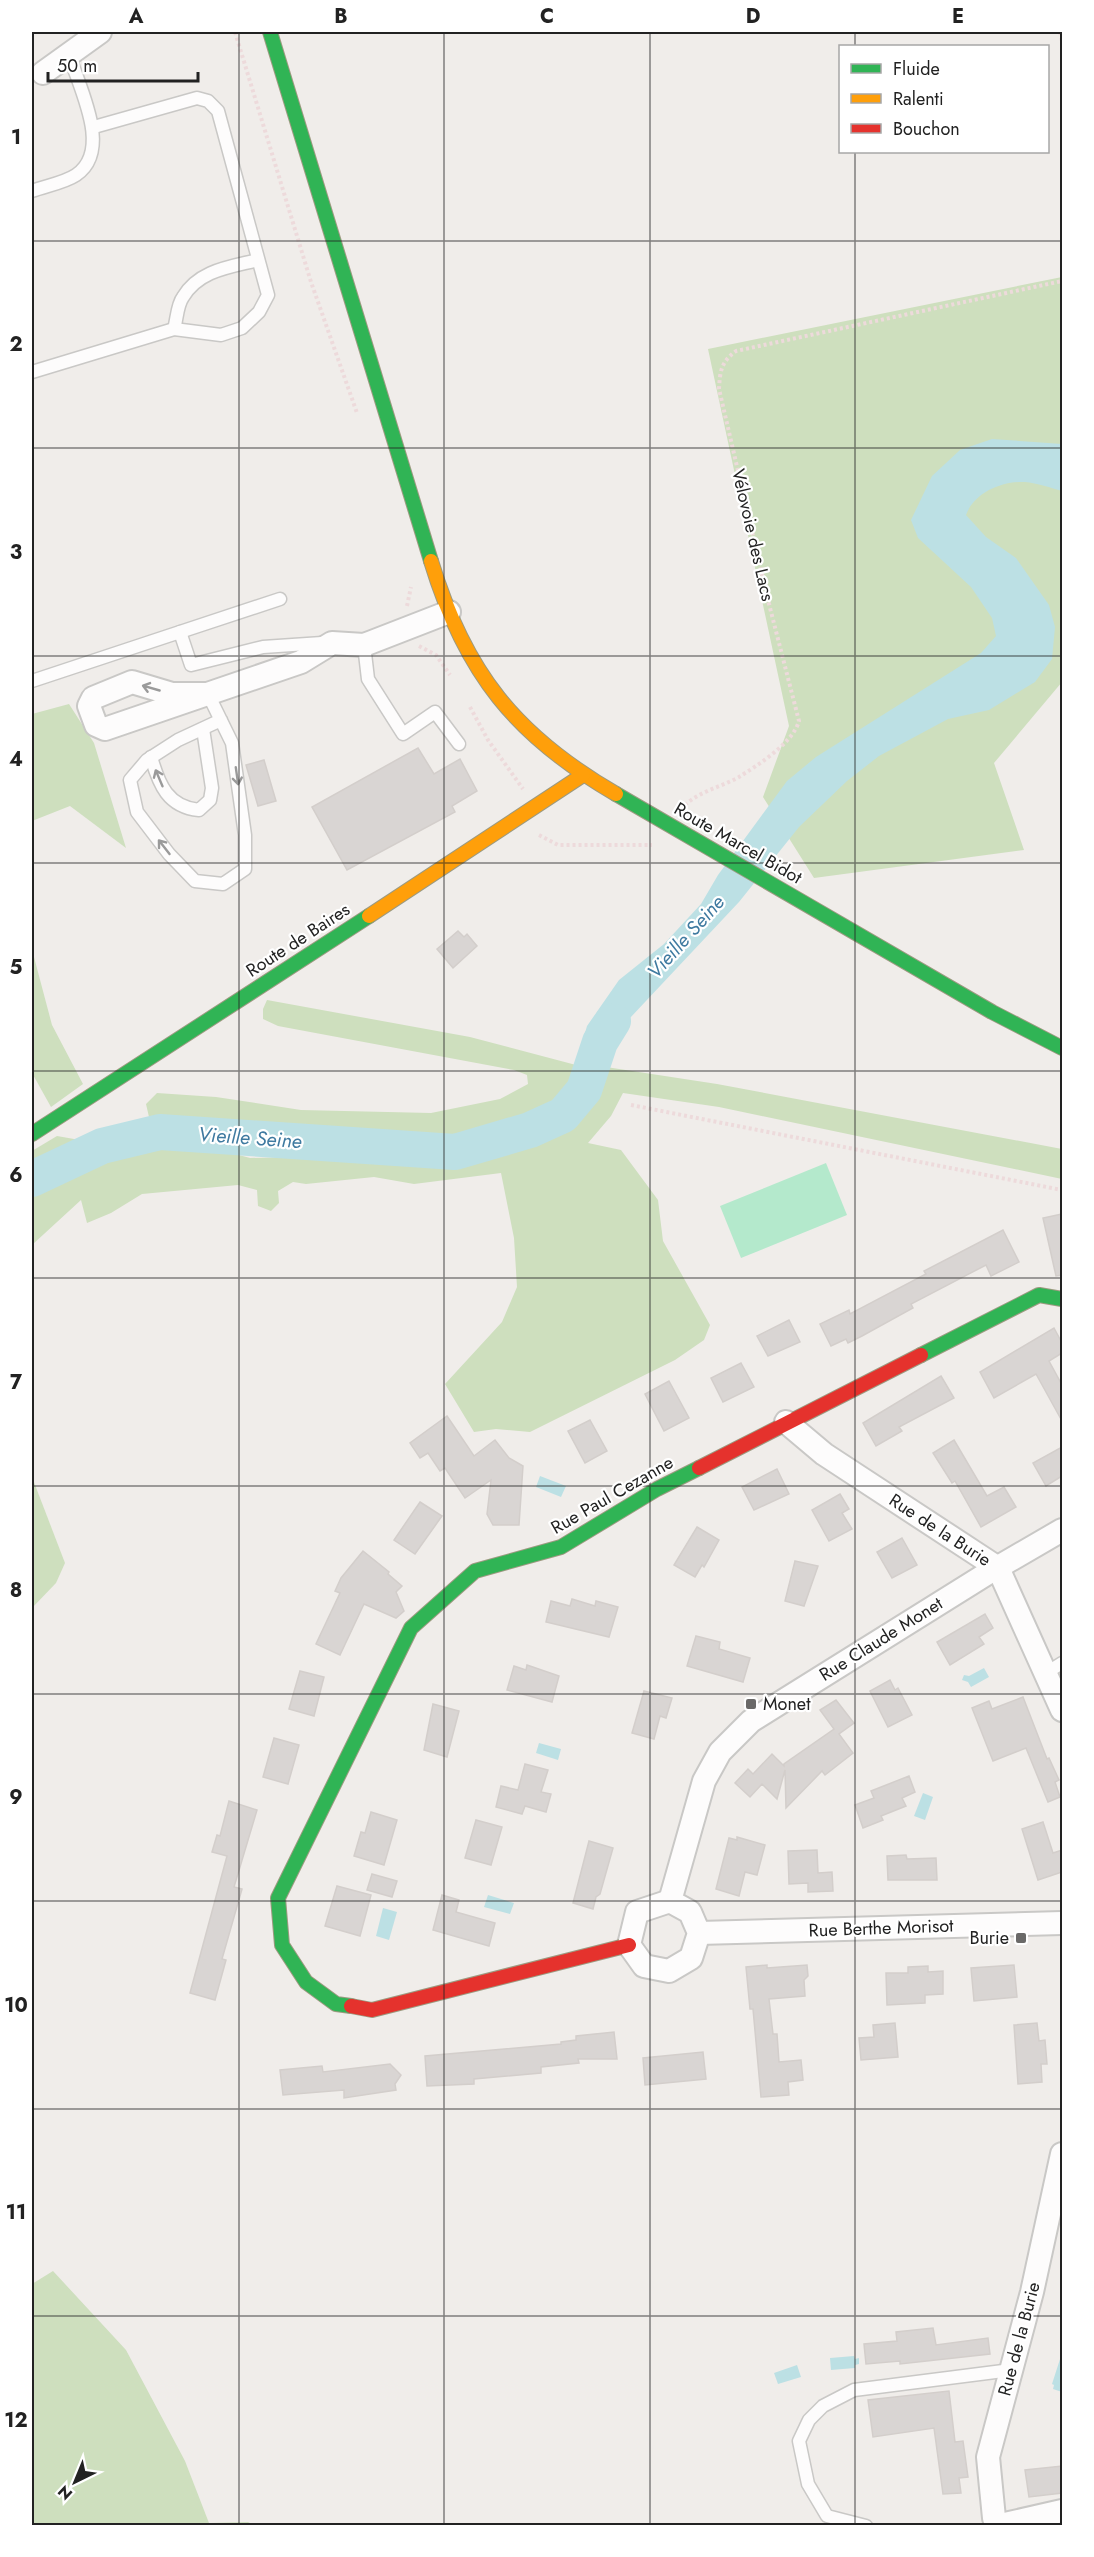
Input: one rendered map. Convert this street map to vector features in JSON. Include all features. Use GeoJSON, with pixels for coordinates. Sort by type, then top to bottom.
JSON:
{"type":"FeatureCollection","features":[{"type":"Feature","properties":{"kind":"street"},"geometry":{"type":"LineString","coordinates":[[43,73],[100,32]]}},
{"type":"Feature","properties":{"kind":"street","name":"Route Marcel Bidot"},"geometry":{"type":"LineString","coordinates":[[270,32],[434,571],[449,612],[478,670],[506,709],[537,739],[583,776],[778,886],[992,1012],[1062,1048]]}},
{"type":"Feature","properties":{"kind":"street"},"geometry":{"type":"LineString","coordinates":[[208,694],[301,662],[332,643],[364,645],[449,612]]}},
{"type":"Feature","properties":{"kind":"street","name":"Route de Baires"},"geometry":{"type":"LineString","coordinates":[[32,1134],[583,776]]}},
{"type":"Feature","properties":{"kind":"street","name":"Rue Paul Cezanne"},"geometry":{"type":"LineString","coordinates":[[629,1945],[372,2010],[336,2004],[306,1982],[282,1945],[278,1898],[411,1628],[475,1571],[561,1547],[657,1489],[1039,1295],[1062,1299]]}},
{"type":"Feature","properties":{"kind":"street","name":"Rue de la Burie"},"geometry":{"type":"LineString","coordinates":[[786,1422],[824,1454],[998,1568],[1054,1668],[1062,1710]]}},
{"type":"Feature","properties":{"kind":"street","name":"Rue Claude Monet"},"geometry":{"type":"LineString","coordinates":[[670,1901],[704,1781],[720,1752],[750,1720],[1062,1530]]}},
{"type":"Feature","properties":{"kind":"street"},"geometry":{"type":"LineString","coordinates":[[670,1901],[690,1912],[699,1933],[692,1958],[669,1971],[644,1966],[629,1945],[637,1912],[670,1901]]}},
{"type":"Feature","properties":{"kind":"street","name":"Rue Berthe Morisot"},"geometry":{"type":"LineString","coordinates":[[699,1933],[1062,1923]]}},
{"type":"Feature","properties":{"kind":"street","name":"Rue de la Burie"},"geometry":{"type":"LineString","coordinates":[[994,2525],[988,2457],[1032,2292],[1062,2154]]}},
{"type":"Feature","properties":{"kind":"street"},"geometry":{"type":"LineString","coordinates":[[994,2525],[1062,2511]]}},
{"type":"Feature","properties":{"kind":"lane"},"geometry":{"type":"LineString","coordinates":[[32,191],[75,176],[85,166],[93,151],[94,127],[69,54]]}},
{"type":"Feature","properties":{"kind":"lane"},"geometry":{"type":"LineString","coordinates":[[32,372],[174,329],[221,335],[242,328],[259,312],[268,295],[218,111],[208,101],[197,98],[94,127]]}},
{"type":"Feature","properties":{"kind":"lane"},"geometry":{"type":"LineString","coordinates":[[174,329],[182,298],[194,282],[213,271],[258,260]]}},
{"type":"Feature","properties":{"kind":"lane"},"geometry":{"type":"LineString","coordinates":[[32,681],[280,598]]}},
{"type":"Feature","properties":{"kind":"lane"},"geometry":{"type":"LineString","coordinates":[[180,632],[191,665],[263,647],[332,643]]}},
{"type":"Feature","properties":{"kind":"lane"},"geometry":{"type":"LineString","coordinates":[[364,645],[368,679],[403,734],[435,712],[459,744]]}},
{"type":"Feature","properties":{"kind":"lane"},"geometry":{"type":"LineString","coordinates":[[208,694],[221,720],[232,743],[245,835],[245,869],[223,884],[195,881],[169,854],[137,812],[130,780],[151,757],[178,740],[221,720]]}},
{"type":"Feature","properties":{"kind":"lane"},"geometry":{"type":"LineString","coordinates":[[151,757],[165,793],[185,808],[199,810],[210,800],[212,788],[203,729]]}},
{"type":"Feature","properties":{"kind":"lane"},"geometry":{"type":"LineString","coordinates":[[866,2526],[827,2516],[808,2484],[800,2441],[809,2420],[823,2406],[854,2390],[1011,2370]]}},
{"type":"Feature","properties":{"kind":"path"},"geometry":{"type":"LineString","coordinates":[[1060,32],[1062,41]]}},
{"type":"Feature","properties":{"kind":"path","name":"Vélovoie des Lacs"},"geometry":{"type":"LineString","coordinates":[[521,818],[542,838],[558,844],[651,845],[672,826],[678,813],[693,798],[739,776],[786,743],[796,730],[799,721],[719,389],[720,367],[726,358],[736,351],[1062,281]]}},
{"type":"Feature","properties":{"kind":"path"},"geometry":{"type":"LineString","coordinates":[[631,1105],[1062,1190]]}},
{"type":"Feature","properties":{"kind":"green space"},"geometry":{"type":"Polygon","coordinates":[[[1062,277],[1062,682],[994,763],[1024,850],[814,878],[763,797],[789,726],[708,349],[1062,277]]]}},
{"type":"Feature","properties":{"kind":"green space"},"geometry":{"type":"Polygon","coordinates":[[[69,704],[94,743],[126,848],[70,806],[32,821],[32,714],[69,704]]]}},
{"type":"Feature","properties":{"kind":"green space"},"geometry":{"type":"Polygon","coordinates":[[[32,957],[34,957],[52,1025],[83,1084],[51,1107],[32,1073],[32,957]]]}},
{"type":"Feature","properties":{"kind":"green space"},"geometry":{"type":"Polygon","coordinates":[[[267,1000],[470,1037],[576,1065],[570,1091],[562,1104],[536,1120],[448,1137],[306,1131],[149,1117],[146,1104],[157,1093],[216,1097],[301,1110],[431,1113],[500,1099],[528,1084],[527,1075],[514,1070],[278,1026],[263,1019],[263,1009],[267,1000]]]}},
{"type":"Feature","properties":{"kind":"green space"},"geometry":{"type":"Polygon","coordinates":[[[606,1067],[717,1084],[1062,1149],[1062,1179],[719,1107],[623,1093],[611,1116],[588,1143],[621,1150],[658,1200],[663,1241],[710,1325],[704,1340],[675,1360],[530,1432],[496,1429],[474,1432],[445,1384],[502,1322],[517,1287],[514,1238],[501,1173],[414,1184],[374,1177],[306,1184],[293,1182],[278,1191],[279,1203],[271,1211],[258,1206],[257,1190],[238,1185],[142,1194],[111,1213],[87,1223],[81,1200],[32,1245],[32,1185],[54,1174],[130,1146],[183,1140],[250,1158],[330,1156],[432,1162],[512,1148],[563,1126],[587,1107],[606,1067]]]}},
{"type":"Feature","properties":{"kind":"green space"},"geometry":{"type":"Polygon","coordinates":[[[57,1136],[91,1142],[32,1171],[32,1151],[57,1136]]]}},
{"type":"Feature","properties":{"kind":"green space"},"geometry":{"type":"Polygon","coordinates":[[[826,1163],[847,1215],[741,1258],[720,1206],[826,1163]]]}},
{"type":"Feature","properties":{"kind":"green space"},"geometry":{"type":"Polygon","coordinates":[[[32,1477],[65,1563],[56,1583],[32,1608],[32,1477]]]}},
{"type":"Feature","properties":{"kind":"green space"},"geometry":{"type":"Polygon","coordinates":[[[53,2271],[126,2350],[185,2461],[209,2523],[248,2522],[254,2525],[32,2525],[32,2284],[53,2271]]]}},
{"type":"Feature","properties":{"kind":"water"},"geometry":{"type":"Polygon","coordinates":[[[992,439],[1062,444],[1062,491],[1030,483],[1016,482],[998,486],[975,500],[966,515],[986,537],[1016,558],[1049,605],[1055,627],[1052,659],[1035,682],[989,710],[948,719],[879,756],[847,781],[799,827],[739,902],[630,1018],[618,1036],[606,1067],[576,1065],[587,1026],[619,980],[664,944],[701,904],[718,875],[787,781],[816,757],[981,653],[996,636],[992,618],[971,587],[918,538],[911,520],[932,476],[960,450],[992,439]]]}},
{"type":"Feature","properties":{"kind":"water"},"geometry":{"type":"Polygon","coordinates":[[[540,1476],[566,1486],[561,1497],[536,1487],[540,1476]]]}},
{"type":"Feature","properties":{"kind":"water"},"geometry":{"type":"Polygon","coordinates":[[[984,1668],[989,1677],[971,1687],[968,1682],[962,1680],[964,1675],[969,1676],[984,1668]]]}},
{"type":"Feature","properties":{"kind":"water"},"geometry":{"type":"Polygon","coordinates":[[[539,1743],[561,1749],[558,1760],[536,1753],[539,1743]]]}},
{"type":"Feature","properties":{"kind":"water"},"geometry":{"type":"Polygon","coordinates":[[[923,1793],[933,1797],[925,1820],[914,1816],[923,1793]]]}},
{"type":"Feature","properties":{"kind":"water"},"geometry":{"type":"Polygon","coordinates":[[[488,1895],[514,1903],[510,1914],[484,1907],[488,1895]]]}},
{"type":"Feature","properties":{"kind":"water"},"geometry":{"type":"Polygon","coordinates":[[[383,1908],[397,1912],[389,1940],[376,1936],[383,1908]]]}},
{"type":"Feature","properties":{"kind":"water"},"geometry":{"type":"Polygon","coordinates":[[[854,2356],[855,2359],[859,2358],[859,2364],[855,2365],[855,2368],[831,2370],[830,2358],[854,2356]]]}},
{"type":"Feature","properties":{"kind":"water"},"geometry":{"type":"Polygon","coordinates":[[[1061,2356],[1062,2392],[1053,2389],[1052,2384],[1061,2356]]]}},
{"type":"Feature","properties":{"kind":"water"},"geometry":{"type":"Polygon","coordinates":[[[797,2365],[801,2377],[778,2384],[774,2373],[797,2365]]]}},
{"type":"Feature","properties":{"kind":"building"},"geometry":{"type":"Polygon","coordinates":[[[418,748],[434,774],[460,759],[477,791],[452,806],[455,812],[347,870],[312,807],[418,748]]]}},
{"type":"Feature","properties":{"kind":"building"},"geometry":{"type":"Polygon","coordinates":[[[264,760],[276,801],[258,806],[246,765],[264,760]]]}},
{"type":"Feature","properties":{"kind":"building"},"geometry":{"type":"Polygon","coordinates":[[[458,931],[464,937],[467,934],[477,946],[453,968],[437,949],[458,931]]]}},
{"type":"Feature","properties":{"kind":"building"},"geometry":{"type":"Polygon","coordinates":[[[1062,1214],[1062,1275],[1056,1276],[1043,1218],[1062,1214]]]}},
{"type":"Feature","properties":{"kind":"building"},"geometry":{"type":"Polygon","coordinates":[[[1003,1230],[1019,1262],[991,1276],[986,1265],[911,1304],[913,1308],[862,1336],[848,1343],[846,1339],[831,1346],[820,1324],[849,1310],[850,1314],[926,1274],[924,1271],[1003,1230]]]}},
{"type":"Feature","properties":{"kind":"building"},"geometry":{"type":"Polygon","coordinates":[[[789,1320],[800,1342],[768,1356],[757,1336],[789,1320]]]}},
{"type":"Feature","properties":{"kind":"building"},"geometry":{"type":"Polygon","coordinates":[[[1054,1328],[1062,1343],[1062,1353],[1049,1361],[1062,1385],[1062,1421],[1036,1374],[994,1398],[980,1372],[1054,1328]]]}},
{"type":"Feature","properties":{"kind":"building"},"geometry":{"type":"Polygon","coordinates":[[[741,1363],[754,1387],[723,1402],[711,1378],[741,1363]]]}},
{"type":"Feature","properties":{"kind":"building"},"geometry":{"type":"Polygon","coordinates":[[[941,1376],[954,1398],[899,1427],[902,1431],[876,1446],[863,1423],[941,1376]]]}},
{"type":"Feature","properties":{"kind":"building"},"geometry":{"type":"Polygon","coordinates":[[[669,1381],[689,1418],[664,1431],[645,1394],[669,1381]]]}},
{"type":"Feature","properties":{"kind":"building"},"geometry":{"type":"Polygon","coordinates":[[[447,1416],[474,1456],[495,1440],[509,1458],[523,1466],[519,1525],[493,1525],[487,1514],[491,1480],[465,1498],[445,1468],[440,1471],[428,1453],[420,1458],[410,1443],[447,1416]]]}},
{"type":"Feature","properties":{"kind":"building"},"geometry":{"type":"Polygon","coordinates":[[[590,1420],[607,1451],[585,1463],[568,1431],[590,1420]]]}},
{"type":"Feature","properties":{"kind":"building"},"geometry":{"type":"Polygon","coordinates":[[[954,1440],[987,1496],[1004,1487],[1016,1507],[981,1527],[955,1481],[952,1483],[933,1453],[954,1440]]]}},
{"type":"Feature","properties":{"kind":"building"},"geometry":{"type":"Polygon","coordinates":[[[1062,1447],[1062,1476],[1046,1486],[1033,1463],[1062,1447]]]}},
{"type":"Feature","properties":{"kind":"building"},"geometry":{"type":"Polygon","coordinates":[[[777,1469],[789,1494],[754,1510],[742,1487],[777,1469]]]}},
{"type":"Feature","properties":{"kind":"building"},"geometry":{"type":"Polygon","coordinates":[[[840,1494],[849,1509],[842,1513],[852,1529],[829,1541],[812,1510],[840,1494]]]}},
{"type":"Feature","properties":{"kind":"building"},"geometry":{"type":"Polygon","coordinates":[[[420,1502],[442,1516],[415,1554],[394,1540],[420,1502]]]}},
{"type":"Feature","properties":{"kind":"building"},"geometry":{"type":"Polygon","coordinates":[[[697,1527],[719,1540],[704,1567],[702,1565],[695,1577],[674,1565],[697,1527]]]}},
{"type":"Feature","properties":{"kind":"building"},"geometry":{"type":"Polygon","coordinates":[[[902,1538],[917,1565],[892,1578],[877,1552],[902,1538]]]}},
{"type":"Feature","properties":{"kind":"building"},"geometry":{"type":"Polygon","coordinates":[[[363,1551],[402,1586],[396,1592],[404,1611],[396,1618],[364,1604],[340,1655],[316,1644],[340,1593],[335,1591],[341,1578],[363,1551]]]}},
{"type":"Feature","properties":{"kind":"building"},"geometry":{"type":"Polygon","coordinates":[[[795,1561],[818,1566],[804,1606],[785,1601],[795,1561]]]}},
{"type":"Feature","properties":{"kind":"building"},"geometry":{"type":"Polygon","coordinates":[[[572,1599],[595,1606],[596,1601],[618,1607],[609,1637],[546,1622],[551,1601],[570,1606],[572,1599]]]}},
{"type":"Feature","properties":{"kind":"building"},"geometry":{"type":"Polygon","coordinates":[[[985,1614],[993,1628],[979,1637],[984,1644],[950,1665],[937,1642],[985,1614]]]}},
{"type":"Feature","properties":{"kind":"building"},"geometry":{"type":"Polygon","coordinates":[[[696,1636],[720,1642],[719,1649],[750,1658],[743,1682],[687,1666],[696,1636]]]}},
{"type":"Feature","properties":{"kind":"building"},"geometry":{"type":"Polygon","coordinates":[[[527,1665],[559,1676],[552,1702],[507,1690],[514,1666],[526,1670],[527,1665]]]}},
{"type":"Feature","properties":{"kind":"building"},"geometry":{"type":"Polygon","coordinates":[[[300,1671],[324,1677],[314,1716],[289,1709],[300,1671]]]}},
{"type":"Feature","properties":{"kind":"building"},"geometry":{"type":"Polygon","coordinates":[[[890,1680],[895,1690],[898,1688],[912,1715],[888,1727],[870,1691],[890,1680]]]}},
{"type":"Feature","properties":{"kind":"building"},"geometry":{"type":"Polygon","coordinates":[[[644,1691],[672,1698],[666,1718],[660,1716],[654,1739],[632,1733],[644,1691]]]}},
{"type":"Feature","properties":{"kind":"building"},"geometry":{"type":"Polygon","coordinates":[[[1023,1697],[1047,1759],[1049,1758],[1059,1780],[1055,1782],[1060,1797],[1048,1802],[1026,1748],[993,1761],[972,1708],[989,1701],[992,1709],[1023,1697]]]}},
{"type":"Feature","properties":{"kind":"building"},"geometry":{"type":"Polygon","coordinates":[[[836,1700],[854,1723],[839,1734],[853,1753],[825,1775],[822,1771],[786,1808],[785,1770],[777,1799],[762,1784],[750,1797],[735,1783],[748,1769],[753,1774],[772,1754],[784,1766],[834,1729],[820,1710],[836,1700]]]}},
{"type":"Feature","properties":{"kind":"building"},"geometry":{"type":"Polygon","coordinates":[[[433,1704],[459,1711],[447,1757],[424,1750],[433,1704]]]}},
{"type":"Feature","properties":{"kind":"building"},"geometry":{"type":"Polygon","coordinates":[[[274,1738],[299,1745],[288,1784],[263,1777],[274,1738]]]}},
{"type":"Feature","properties":{"kind":"building"},"geometry":{"type":"Polygon","coordinates":[[[525,1764],[548,1770],[541,1792],[551,1794],[546,1812],[525,1806],[522,1814],[496,1807],[501,1786],[518,1790],[525,1764]]]}},
{"type":"Feature","properties":{"kind":"building"},"geometry":{"type":"Polygon","coordinates":[[[909,1776],[915,1792],[902,1798],[906,1806],[881,1816],[883,1820],[863,1828],[855,1805],[874,1798],[871,1791],[909,1776]]]}},
{"type":"Feature","properties":{"kind":"building"},"geometry":{"type":"Polygon","coordinates":[[[229,1801],[257,1810],[234,1887],[242,1889],[222,1959],[226,1960],[215,2000],[190,1993],[227,1856],[212,1852],[217,1835],[220,1836],[229,1801]]]}},
{"type":"Feature","properties":{"kind":"building"},"geometry":{"type":"Polygon","coordinates":[[[371,1812],[397,1820],[384,1865],[354,1856],[361,1832],[365,1833],[371,1812]]]}},
{"type":"Feature","properties":{"kind":"building"},"geometry":{"type":"Polygon","coordinates":[[[476,1820],[502,1827],[491,1865],[465,1858],[476,1820]]]}},
{"type":"Feature","properties":{"kind":"building"},"geometry":{"type":"Polygon","coordinates":[[[1043,1822],[1053,1853],[1062,1850],[1062,1872],[1038,1880],[1022,1829],[1043,1822]]]}},
{"type":"Feature","properties":{"kind":"building"},"geometry":{"type":"Polygon","coordinates":[[[737,1837],[765,1845],[757,1875],[745,1872],[739,1896],[716,1889],[729,1838],[737,1840],[737,1837]]]}},
{"type":"Feature","properties":{"kind":"building"},"geometry":{"type":"Polygon","coordinates":[[[589,1841],[613,1848],[600,1894],[596,1897],[593,1909],[573,1903],[589,1841]]]}},
{"type":"Feature","properties":{"kind":"building"},"geometry":{"type":"Polygon","coordinates":[[[817,1850],[818,1873],[832,1872],[833,1891],[808,1892],[808,1883],[789,1884],[788,1851],[817,1850]]]}},
{"type":"Feature","properties":{"kind":"building"},"geometry":{"type":"Polygon","coordinates":[[[906,1855],[907,1859],[936,1858],[937,1880],[888,1880],[887,1856],[906,1855]]]}},
{"type":"Feature","properties":{"kind":"building"},"geometry":{"type":"Polygon","coordinates":[[[372,1874],[397,1881],[392,1897],[367,1890],[372,1874]]]}},
{"type":"Feature","properties":{"kind":"building"},"geometry":{"type":"Polygon","coordinates":[[[337,1886],[371,1895],[360,1936],[325,1926],[337,1886]]]}},
{"type":"Feature","properties":{"kind":"building"},"geometry":{"type":"Polygon","coordinates":[[[442,1895],[459,1900],[456,1912],[495,1923],[489,1946],[433,1930],[442,1895]]]}},
{"type":"Feature","properties":{"kind":"building"},"geometry":{"type":"Polygon","coordinates":[[[767,1965],[767,1968],[807,1965],[808,1976],[804,1980],[805,1996],[769,1999],[773,2034],[777,2034],[779,2062],[801,2060],[803,2080],[788,2082],[789,2095],[761,2097],[753,2009],[750,2009],[746,1967],[767,1965]]]}},
{"type":"Feature","properties":{"kind":"building"},"geometry":{"type":"Polygon","coordinates":[[[1014,1965],[1017,1997],[974,2001],[971,1968],[1014,1965]]]}},
{"type":"Feature","properties":{"kind":"building"},"geometry":{"type":"Polygon","coordinates":[[[928,1966],[928,1972],[943,1971],[943,1994],[925,1995],[925,2003],[887,2005],[886,1973],[908,1973],[908,1967],[928,1966]]]}},
{"type":"Feature","properties":{"kind":"building"},"geometry":{"type":"Polygon","coordinates":[[[895,2023],[898,2057],[861,2060],[859,2038],[874,2037],[873,2025],[895,2023]]]}},
{"type":"Feature","properties":{"kind":"building"},"geometry":{"type":"Polygon","coordinates":[[[1037,2023],[1039,2041],[1045,2040],[1047,2064],[1041,2064],[1042,2082],[1018,2084],[1014,2025],[1037,2023]]]}},
{"type":"Feature","properties":{"kind":"building"},"geometry":{"type":"Polygon","coordinates":[[[614,2032],[617,2059],[578,2059],[579,2063],[541,2067],[541,2073],[474,2079],[474,2084],[427,2086],[425,2056],[561,2044],[561,2042],[576,2040],[576,2036],[614,2032]]]}},
{"type":"Feature","properties":{"kind":"building"},"geometry":{"type":"Polygon","coordinates":[[[703,2052],[706,2079],[645,2085],[643,2058],[703,2052]]]}},
{"type":"Feature","properties":{"kind":"building"},"geometry":{"type":"Polygon","coordinates":[[[390,2064],[401,2075],[395,2084],[396,2090],[344,2098],[344,2090],[283,2095],[280,2070],[322,2066],[323,2072],[390,2064]]]}},
{"type":"Feature","properties":{"kind":"building"},"geometry":{"type":"Polygon","coordinates":[[[933,2328],[936,2345],[988,2338],[990,2354],[900,2364],[900,2361],[866,2364],[864,2344],[897,2341],[896,2332],[933,2328]]]}},
{"type":"Feature","properties":{"kind":"building"},"geometry":{"type":"Polygon","coordinates":[[[949,2391],[955,2442],[963,2441],[968,2477],[959,2478],[961,2493],[943,2494],[934,2428],[873,2437],[868,2400],[949,2391]]]}},
{"type":"Feature","properties":{"kind":"building"},"geometry":{"type":"Polygon","coordinates":[[[1062,2466],[1062,2493],[1029,2497],[1025,2470],[1062,2466]]]}},
{"type":"Feature","properties":{"kind":"waterway","name":"Vieille Seine"},"geometry":{"type":"LineString","coordinates":[[32,1179],[102,1146],[160,1132],[455,1152],[530,1130],[563,1115],[584,1090],[600,1042],[613,1021]]}},
{"type":"Feature","properties":{"kind":"traffic: fast"},"geometry":{"type":"LineString","coordinates":[[270,32],[431,561]]}},
{"type":"Feature","properties":{"kind":"traffic: fast"},"geometry":{"type":"LineString","coordinates":[[616,794],[992,1012],[1062,1048]]}},
{"type":"Feature","properties":{"kind":"traffic: fast"},"geometry":{"type":"LineString","coordinates":[[32,1134],[369,916]]}},
{"type":"Feature","properties":{"kind":"traffic: fast"},"geometry":{"type":"LineString","coordinates":[[921,1355],[1039,1295],[1062,1299]]}},
{"type":"Feature","properties":{"kind":"traffic: fast"},"geometry":{"type":"LineString","coordinates":[[351,2006],[336,2004],[306,1982],[282,1945],[278,1898],[411,1628],[475,1571],[561,1547],[657,1489],[699,1468]]}},
{"type":"Feature","properties":{"kind":"traffic: slow"},"geometry":{"type":"LineString","coordinates":[[431,561],[460,636],[478,669],[499,698],[522,724],[550,749],[616,794]]}},
{"type":"Feature","properties":{"kind":"traffic: slow"},"geometry":{"type":"LineString","coordinates":[[369,916],[583,775]]}},
{"type":"Feature","properties":{"kind":"traffic: jam"},"geometry":{"type":"LineString","coordinates":[[699,1468],[921,1355]]}},
{"type":"Feature","properties":{"kind":"traffic: jam"},"geometry":{"type":"LineString","coordinates":[[351,2006],[372,2010],[629,1945]]}},
{"type":"Feature","properties":{"kind":"place","name":"Monet"},"geometry":{"type":"Point","coordinates":[751,1704]}},
{"type":"Feature","properties":{"kind":"place","name":"Burie"},"geometry":{"type":"Point","coordinates":[1021,1938]}}]}
